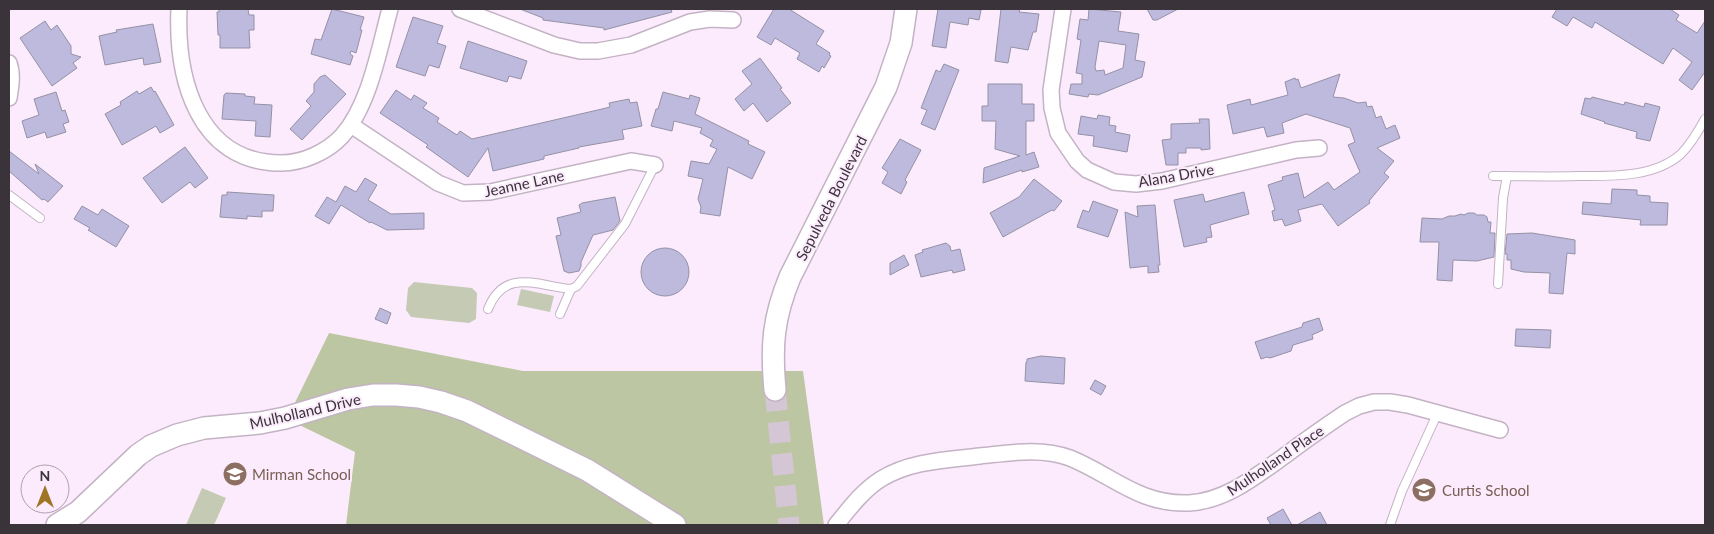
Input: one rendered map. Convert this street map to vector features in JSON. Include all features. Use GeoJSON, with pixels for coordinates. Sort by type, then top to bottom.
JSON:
{"type":"FeatureCollection","features":[{"type":"Feature","properties":{"kind":"main road","name":"Sepulveda Boulevard"},"geometry":{"type":"LineString","coordinates":[[775,390],[773,368],[774,330],[783,296],[794,269],[886,87],[900,43],[906,9]]}},
{"type":"Feature","properties":{"kind":"main road","name":"Mulholland Drive"},"geometry":{"type":"LineString","coordinates":[[57,525],[78,512],[138,455],[151,446],[177,434],[204,428],[260,423],[286,418],[348,399],[373,395],[396,395],[419,397],[467,411],[587,470],[675,525]]}},
{"type":"Feature","properties":{"kind":"street"},"geometry":{"type":"LineString","coordinates":[[179,9],[180,49],[184,77],[193,106],[210,132],[235,152],[272,163],[298,161],[329,149],[351,125],[367,93],[390,9]]}},
{"type":"Feature","properties":{"kind":"street"},"geometry":{"type":"LineString","coordinates":[[460,9],[554,45],[580,51],[598,51],[631,45],[690,22],[710,19],[733,20]]}},
{"type":"Feature","properties":{"kind":"street","name":"Alana Drive"},"geometry":{"type":"LineString","coordinates":[[1063,9],[1051,90],[1052,108],[1058,133],[1077,161],[1087,170],[1114,182],[1136,184],[1162,181],[1296,150],[1319,148]]}},
{"type":"Feature","properties":{"kind":"street"},"geometry":{"type":"LineString","coordinates":[[9,63],[11,69],[9,98]]}},
{"type":"Feature","properties":{"kind":"street","name":"Jeanne Lane"},"geometry":{"type":"LineString","coordinates":[[351,125],[438,184],[463,192],[490,192],[631,160],[655,165]]}},
{"type":"Feature","properties":{"kind":"street","name":"Mulholland Place"},"geometry":{"type":"LineString","coordinates":[[836,525],[864,492],[880,479],[914,465],[1017,452],[1035,451],[1052,453],[1069,458],[1119,485],[1155,500],[1190,503],[1208,500],[1238,488],[1331,422],[1359,406],[1374,402],[1390,402],[1436,417],[1500,430]]}},
{"type":"Feature","properties":{"kind":"lane"},"geometry":{"type":"LineString","coordinates":[[1493,176],[1610,176],[1634,174],[1654,169],[1681,154],[1705,119]]}},
{"type":"Feature","properties":{"kind":"lane"},"geometry":{"type":"LineString","coordinates":[[560,314],[571,289],[584,278],[625,224],[655,165]]}},
{"type":"Feature","properties":{"kind":"lane"},"geometry":{"type":"LineString","coordinates":[[1498,284],[1503,198],[1507,176]]}},
{"type":"Feature","properties":{"kind":"lane"},"geometry":{"type":"LineString","coordinates":[[9,195],[40,218]]}},
{"type":"Feature","properties":{"kind":"lane"},"geometry":{"type":"LineString","coordinates":[[488,310],[498,292],[506,286],[523,281],[571,289]]}},
{"type":"Feature","properties":{"kind":"lane"},"geometry":{"type":"LineString","coordinates":[[1390,525],[1402,491],[1436,417]]}},
{"type":"Feature","properties":{"kind":"green space"},"geometry":{"type":"Polygon","coordinates":[[[414,282],[472,288],[477,293],[476,319],[469,323],[411,317],[406,310],[408,288],[414,282]]]}},
{"type":"Feature","properties":{"kind":"green space"},"geometry":{"type":"Polygon","coordinates":[[[521,289],[554,296],[550,312],[517,305],[521,289]]]}},
{"type":"Feature","properties":{"kind":"green space"},"geometry":{"type":"Polygon","coordinates":[[[329,333],[523,371],[803,371],[824,525],[346,525],[355,452],[287,419],[329,333]]]}},
{"type":"Feature","properties":{"kind":"green space"},"geometry":{"type":"Polygon","coordinates":[[[202,488],[226,498],[214,525],[186,525],[202,488]]]}},
{"type":"Feature","properties":{"kind":"building"},"geometry":{"type":"Polygon","coordinates":[[[219,9],[248,9],[249,15],[254,15],[254,30],[249,30],[250,48],[220,48],[217,12],[219,12],[219,9]]]}},
{"type":"Feature","properties":{"kind":"building"},"geometry":{"type":"Polygon","coordinates":[[[332,9],[364,17],[356,53],[351,51],[350,54],[353,56],[350,65],[311,54],[315,39],[321,40],[332,9]]]}},
{"type":"Feature","properties":{"kind":"building"},"geometry":{"type":"Polygon","coordinates":[[[520,9],[671,9],[672,12],[604,30],[604,28],[543,20],[543,18],[520,9]]]}},
{"type":"Feature","properties":{"kind":"building"},"geometry":{"type":"Polygon","coordinates":[[[774,9],[789,9],[824,31],[816,44],[830,53],[829,55],[831,56],[824,68],[822,66],[819,72],[797,59],[800,53],[775,38],[771,45],[757,37],[774,9]]]}},
{"type":"Feature","properties":{"kind":"building"},"geometry":{"type":"Polygon","coordinates":[[[938,9],[981,10],[979,20],[969,18],[968,25],[950,22],[946,48],[932,46],[938,9]]]}},
{"type":"Feature","properties":{"kind":"building"},"geometry":{"type":"Polygon","coordinates":[[[1001,9],[1020,9],[1019,12],[1039,14],[1036,32],[1033,32],[1028,50],[1011,47],[1008,63],[995,61],[1001,9]]]}},
{"type":"Feature","properties":{"kind":"building"},"geometry":{"type":"Polygon","coordinates":[[[1089,9],[1121,12],[1118,31],[1139,34],[1135,60],[1145,62],[1142,77],[1098,95],[1089,94],[1088,97],[1069,94],[1071,84],[1082,84],[1082,74],[1076,73],[1081,40],[1077,39],[1080,19],[1088,20],[1089,9]],[[1099,41],[1096,71],[1104,70],[1105,75],[1123,68],[1126,45],[1099,41]]]}},
{"type":"Feature","properties":{"kind":"building"},"geometry":{"type":"Polygon","coordinates":[[[1147,9],[1178,9],[1157,20],[1153,20],[1147,9]]]}},
{"type":"Feature","properties":{"kind":"building"},"geometry":{"type":"Polygon","coordinates":[[[1557,9],[1670,9],[1679,15],[1676,20],[1697,33],[1705,21],[1705,72],[1692,90],[1679,80],[1692,62],[1673,48],[1663,64],[1595,22],[1592,28],[1573,17],[1567,26],[1552,17],[1557,9]]]}},
{"type":"Feature","properties":{"kind":"building"},"geometry":{"type":"Polygon","coordinates":[[[413,17],[443,26],[437,43],[446,46],[439,68],[429,65],[425,76],[396,67],[413,17]]]}},
{"type":"Feature","properties":{"kind":"building"},"geometry":{"type":"Polygon","coordinates":[[[45,21],[51,30],[57,25],[71,46],[71,54],[81,57],[73,63],[77,68],[52,86],[20,38],[45,21]]]}},
{"type":"Feature","properties":{"kind":"building"},"geometry":{"type":"Polygon","coordinates":[[[153,24],[161,62],[144,65],[143,58],[105,65],[99,36],[117,32],[116,30],[153,24]]]}},
{"type":"Feature","properties":{"kind":"building"},"geometry":{"type":"Polygon","coordinates":[[[468,41],[527,61],[521,79],[509,76],[507,82],[460,68],[468,41]]]}},
{"type":"Feature","properties":{"kind":"building"},"geometry":{"type":"Polygon","coordinates":[[[760,58],[791,103],[767,122],[753,103],[744,111],[735,99],[752,84],[742,71],[760,58]]]}},
{"type":"Feature","properties":{"kind":"building"},"geometry":{"type":"Polygon","coordinates":[[[944,64],[959,70],[935,130],[921,124],[927,110],[921,108],[936,70],[940,72],[944,64]]]}},
{"type":"Feature","properties":{"kind":"building"},"geometry":{"type":"Polygon","coordinates":[[[1340,74],[1333,97],[1344,98],[1358,103],[1366,102],[1367,107],[1372,106],[1376,118],[1381,116],[1386,129],[1395,125],[1400,138],[1377,148],[1394,161],[1384,173],[1389,177],[1369,201],[1370,203],[1338,226],[1322,204],[1298,210],[1301,221],[1285,226],[1282,219],[1274,221],[1272,211],[1275,210],[1268,185],[1283,180],[1282,177],[1298,173],[1304,198],[1328,182],[1334,190],[1360,172],[1348,145],[1355,142],[1350,128],[1306,114],[1282,123],[1284,133],[1267,137],[1264,127],[1233,134],[1227,105],[1250,99],[1251,105],[1288,95],[1285,82],[1295,78],[1296,80],[1298,79],[1301,88],[1340,74]]]}},
{"type":"Feature","properties":{"kind":"building"},"geometry":{"type":"Polygon","coordinates":[[[325,75],[346,94],[302,140],[290,129],[311,106],[306,101],[314,92],[314,84],[320,77],[325,75]]]}},
{"type":"Feature","properties":{"kind":"building"},"geometry":{"type":"Polygon","coordinates":[[[988,84],[1022,84],[1022,104],[1034,104],[1034,121],[1026,121],[1026,155],[1034,152],[1039,167],[1022,172],[1022,170],[983,183],[984,168],[1020,156],[995,149],[996,121],[982,121],[982,106],[988,106],[988,84]]]}},
{"type":"Feature","properties":{"kind":"building"},"geometry":{"type":"Polygon","coordinates":[[[151,87],[174,125],[160,133],[156,126],[122,145],[105,114],[121,105],[120,102],[137,91],[139,94],[151,87]]]}},
{"type":"Feature","properties":{"kind":"building"},"geometry":{"type":"Polygon","coordinates":[[[396,90],[411,100],[414,95],[427,103],[423,108],[439,118],[437,122],[457,135],[460,131],[472,139],[610,107],[609,103],[629,99],[630,103],[637,102],[642,126],[622,130],[624,139],[579,147],[544,156],[544,159],[493,171],[488,148],[468,177],[426,147],[428,145],[380,113],[396,90]]]}},
{"type":"Feature","properties":{"kind":"building"},"geometry":{"type":"Polygon","coordinates":[[[56,92],[62,111],[65,110],[69,122],[63,124],[66,132],[47,138],[45,132],[27,138],[22,121],[39,115],[34,99],[56,92]]]}},
{"type":"Feature","properties":{"kind":"building"},"geometry":{"type":"Polygon","coordinates":[[[663,92],[689,99],[690,95],[700,98],[695,114],[749,141],[748,144],[765,152],[752,179],[728,167],[720,216],[700,213],[701,207],[698,199],[703,179],[688,176],[691,161],[709,164],[717,149],[710,146],[713,140],[700,133],[702,128],[674,121],[672,131],[651,126],[663,92]]]}},
{"type":"Feature","properties":{"kind":"building"},"geometry":{"type":"Polygon","coordinates":[[[226,93],[245,94],[245,96],[255,97],[254,104],[272,105],[270,137],[255,136],[256,121],[222,119],[224,95],[226,93]]]}},
{"type":"Feature","properties":{"kind":"building"},"geometry":{"type":"Polygon","coordinates":[[[1592,97],[1624,105],[1625,102],[1644,107],[1645,103],[1660,107],[1650,141],[1636,138],[1637,132],[1604,123],[1581,114],[1585,98],[1591,99],[1592,97]]]}},
{"type":"Feature","properties":{"kind":"building"},"geometry":{"type":"Polygon","coordinates":[[[1098,115],[1110,117],[1109,125],[1116,126],[1115,132],[1130,135],[1127,152],[1093,146],[1094,136],[1078,134],[1081,116],[1097,119],[1098,115]]]}},
{"type":"Feature","properties":{"kind":"building"},"geometry":{"type":"Polygon","coordinates":[[[1199,119],[1209,119],[1210,149],[1186,148],[1186,153],[1178,153],[1178,165],[1166,165],[1162,140],[1171,139],[1171,124],[1200,123],[1199,119]]]}},
{"type":"Feature","properties":{"kind":"building"},"geometry":{"type":"Polygon","coordinates":[[[900,139],[921,150],[905,180],[907,182],[901,194],[882,183],[888,172],[882,168],[900,139]]]}},
{"type":"Feature","properties":{"kind":"building"},"geometry":{"type":"Polygon","coordinates":[[[185,147],[208,178],[195,188],[190,182],[162,203],[143,178],[185,147]]]}},
{"type":"Feature","properties":{"kind":"building"},"geometry":{"type":"Polygon","coordinates":[[[9,151],[39,174],[35,164],[63,186],[48,202],[44,199],[42,200],[9,171],[9,151]]]}},
{"type":"Feature","properties":{"kind":"building"},"geometry":{"type":"Polygon","coordinates":[[[365,178],[377,185],[368,200],[391,214],[424,213],[424,229],[387,230],[370,223],[341,205],[329,224],[315,216],[327,197],[336,202],[345,186],[356,192],[365,178]]]}},
{"type":"Feature","properties":{"kind":"building"},"geometry":{"type":"Polygon","coordinates":[[[1034,179],[1062,201],[1054,211],[1052,210],[1003,237],[990,213],[1019,197],[1034,179]]]}},
{"type":"Feature","properties":{"kind":"building"},"geometry":{"type":"Polygon","coordinates":[[[1612,189],[1637,190],[1637,195],[1650,196],[1650,202],[1668,203],[1667,225],[1640,225],[1641,220],[1582,214],[1583,202],[1611,204],[1612,189]]]}},
{"type":"Feature","properties":{"kind":"building"},"geometry":{"type":"Polygon","coordinates":[[[227,192],[274,195],[273,211],[262,211],[262,217],[247,216],[247,219],[220,217],[222,195],[227,195],[227,192]]]}},
{"type":"Feature","properties":{"kind":"building"},"geometry":{"type":"Polygon","coordinates":[[[1244,192],[1249,214],[1210,225],[1212,237],[1206,238],[1207,242],[1184,247],[1174,200],[1203,194],[1205,202],[1244,192]]]}},
{"type":"Feature","properties":{"kind":"building"},"geometry":{"type":"Polygon","coordinates":[[[615,197],[620,221],[613,230],[593,235],[579,271],[569,273],[564,271],[556,236],[561,235],[557,218],[581,212],[579,205],[582,203],[615,197]]]}},
{"type":"Feature","properties":{"kind":"building"},"geometry":{"type":"Polygon","coordinates":[[[1093,201],[1118,210],[1108,237],[1077,227],[1083,210],[1089,212],[1093,201]]]}},
{"type":"Feature","properties":{"kind":"building"},"geometry":{"type":"Polygon","coordinates":[[[1155,205],[1160,265],[1158,265],[1159,272],[1148,273],[1148,266],[1130,268],[1125,212],[1138,217],[1137,206],[1155,205]]]}},
{"type":"Feature","properties":{"kind":"building"},"geometry":{"type":"Polygon","coordinates":[[[82,206],[98,215],[102,209],[129,226],[116,247],[74,219],[82,206]]]}},
{"type":"Feature","properties":{"kind":"building"},"geometry":{"type":"Polygon","coordinates":[[[1468,213],[1484,215],[1487,217],[1488,222],[1491,222],[1490,233],[1495,233],[1494,257],[1477,261],[1453,260],[1452,281],[1437,280],[1439,242],[1420,242],[1422,218],[1442,219],[1468,213]]]}},
{"type":"Feature","properties":{"kind":"building"},"geometry":{"type":"Polygon","coordinates":[[[1532,233],[1575,240],[1575,254],[1567,253],[1563,294],[1549,293],[1550,273],[1524,272],[1511,269],[1511,260],[1507,260],[1507,254],[1505,254],[1507,234],[1532,233]]]}},
{"type":"Feature","properties":{"kind":"building"},"geometry":{"type":"Polygon","coordinates":[[[946,243],[950,246],[951,251],[960,249],[965,270],[953,273],[952,270],[921,277],[915,255],[923,252],[922,250],[946,243]]]}},
{"type":"Feature","properties":{"kind":"building"},"geometry":{"type":"Polygon","coordinates":[[[660,248],[670,248],[679,252],[685,258],[688,263],[688,281],[679,292],[670,296],[660,296],[651,292],[645,286],[641,277],[641,267],[645,258],[651,252],[660,248]]]}},
{"type":"Feature","properties":{"kind":"building"},"geometry":{"type":"Polygon","coordinates":[[[904,255],[909,265],[890,275],[890,263],[904,255]]]}},
{"type":"Feature","properties":{"kind":"building"},"geometry":{"type":"Polygon","coordinates":[[[380,308],[391,313],[387,324],[375,319],[380,308]]]}},
{"type":"Feature","properties":{"kind":"building"},"geometry":{"type":"Polygon","coordinates":[[[1319,318],[1323,330],[1312,335],[1313,339],[1293,345],[1291,351],[1261,359],[1255,342],[1302,327],[1303,323],[1319,318]]]}},
{"type":"Feature","properties":{"kind":"building"},"geometry":{"type":"Polygon","coordinates":[[[1516,329],[1551,330],[1550,348],[1515,346],[1516,329]]]}},
{"type":"Feature","properties":{"kind":"building"},"geometry":{"type":"Polygon","coordinates":[[[1041,356],[1065,358],[1064,384],[1025,381],[1027,359],[1041,356]]]}},
{"type":"Feature","properties":{"kind":"building"},"geometry":{"type":"Polygon","coordinates":[[[1095,380],[1106,386],[1101,395],[1090,389],[1095,380]]]}},
{"type":"Feature","properties":{"kind":"building"},"geometry":{"type":"Polygon","coordinates":[[[1283,509],[1292,525],[1271,525],[1267,518],[1283,509]]]}},
{"type":"Feature","properties":{"kind":"building"},"geometry":{"type":"Polygon","coordinates":[[[1320,512],[1327,525],[1297,525],[1320,512]]]}},
{"type":"Feature","properties":{"kind":"tunnel"},"geometry":{"type":"LineString","coordinates":[[775,390],[789,525]]}},
{"type":"Feature","properties":{"kind":"place","name":"Mirman School"},"geometry":{"type":"Point","coordinates":[235,474]}},
{"type":"Feature","properties":{"kind":"place","name":"Curtis School"},"geometry":{"type":"Point","coordinates":[1424,490]}}]}
